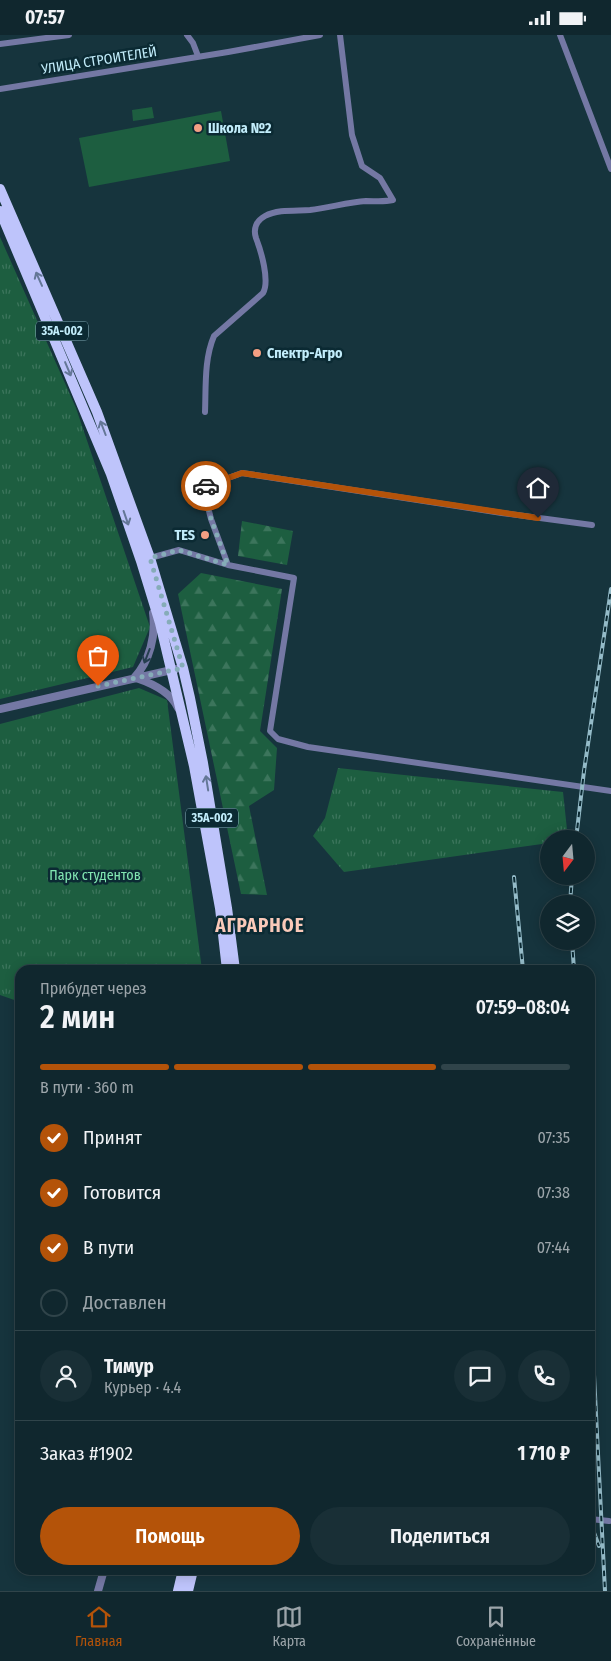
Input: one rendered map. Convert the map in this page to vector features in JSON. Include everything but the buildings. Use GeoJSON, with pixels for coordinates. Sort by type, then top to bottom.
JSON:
{"type":"FeatureCollection","features":[{"type":"Feature","properties":{"kind":"main road","name":"35А-002"},"geometry":{"type":"LineString","coordinates":[[0,189],[97,411],[150,558],[183,668],[203,763],[234,965]]}},
{"type":"Feature","properties":{"kind":"main road","name":"35А-002"},"geometry":{"type":"LineString","coordinates":[[0,211],[111,474],[152,597],[185,724],[220,908],[226,965]]}},
{"type":"Feature","properties":{"kind":"main road"},"geometry":{"type":"LineString","coordinates":[[178,1591],[180,1575]]}},
{"type":"Feature","properties":{"kind":"main road"},"geometry":{"type":"LineString","coordinates":[[188,1591],[192,1575]]}},
{"type":"Feature","properties":{"kind":"street"},"geometry":{"type":"LineString","coordinates":[[0,44],[69,35]]}},
{"type":"Feature","properties":{"kind":"street"},"geometry":{"type":"LineString","coordinates":[[188,35],[198,56]]}},
{"type":"Feature","properties":{"kind":"street","name":"УЛИЦА СТРОИТЕЛЕЙ"},"geometry":{"type":"LineString","coordinates":[[0,89],[320,35]]}},
{"type":"Feature","properties":{"kind":"street"},"geometry":{"type":"LineString","coordinates":[[205,412],[207,375],[214,336],[263,293],[266,287],[260,250],[254,232],[259,219],[266,215],[280,212],[366,201],[380,202],[393,200],[380,179],[362,166],[352,135],[340,35]]}},
{"type":"Feature","properties":{"kind":"street"},"geometry":{"type":"LineString","coordinates":[[560,35],[611,169]]}},
{"type":"Feature","properties":{"kind":"street"},"geometry":{"type":"LineString","coordinates":[[228,565],[211,519],[203,487],[242,473],[493,512],[592,525]]}},
{"type":"Feature","properties":{"kind":"street"},"geometry":{"type":"LineString","coordinates":[[150,558],[179,550],[228,565],[294,578],[270,731],[278,739],[308,747],[611,791]]}},
{"type":"Feature","properties":{"kind":"street"},"geometry":{"type":"LineString","coordinates":[[134,678],[146,660],[154,635],[155,624],[152,597]]}},
{"type":"Feature","properties":{"kind":"street"},"geometry":{"type":"LineString","coordinates":[[0,709],[183,668]]}},
{"type":"Feature","properties":{"kind":"street"},"geometry":{"type":"LineString","coordinates":[[134,678],[149,683],[170,697],[176,704],[185,724]]}},
{"type":"Feature","properties":{"kind":"street"},"geometry":{"type":"LineString","coordinates":[[595,1520],[609,1521]]}},
{"type":"Feature","properties":{"kind":"street"},"geometry":{"type":"LineString","coordinates":[[98,1591],[103,1575]]}},
{"type":"Feature","properties":{"kind":"green space"},"geometry":{"type":"Polygon","coordinates":[[[152,107],[154,118],[133,121],[132,110],[152,107]]]}},
{"type":"Feature","properties":{"kind":"green space"},"geometry":{"type":"Polygon","coordinates":[[[221,111],[230,161],[89,187],[79,138],[221,111]]]}},
{"type":"Feature","properties":{"kind":"green space"},"geometry":{"type":"Polygon","coordinates":[[[0,237],[76,408],[150,627],[133,667],[0,699],[0,237]]]}},
{"type":"Feature","properties":{"kind":"green space"},"geometry":{"type":"Polygon","coordinates":[[[242,521],[293,531],[287,565],[238,556],[242,521]]]}},
{"type":"Feature","properties":{"kind":"green space"},"geometry":{"type":"Polygon","coordinates":[[[201,573],[282,589],[260,731],[277,748],[274,790],[249,806],[267,895],[241,894],[178,594],[201,573]]]}},
{"type":"Feature","properties":{"kind":"green space","name":"Парк студентов"},"geometry":{"type":"Polygon","coordinates":[[[139,688],[167,700],[201,965],[15,965],[15,1000],[0,995],[0,724],[139,688]]]}},
{"type":"Feature","properties":{"kind":"green space"},"geometry":{"type":"Polygon","coordinates":[[[338,768],[563,792],[567,830],[540,830],[540,844],[344,872],[313,836],[325,818],[338,768]]]}},
{"type":"Feature","properties":{"kind":"railway"},"geometry":{"type":"LineString","coordinates":[[577,830],[611,589]]}},
{"type":"Feature","properties":{"kind":"railway"},"geometry":{"type":"LineString","coordinates":[[514,877],[523,965]]}},
{"type":"Feature","properties":{"kind":"railway"},"geometry":{"type":"LineString","coordinates":[[571,885],[571,895]]}},
{"type":"Feature","properties":{"kind":"railway"},"geometry":{"type":"LineString","coordinates":[[573,950],[574,965]]}},
{"type":"Feature","properties":{"kind":"railway"},"geometry":{"type":"LineString","coordinates":[[595,1394],[605,1591]]}},
{"type":"Feature","properties":{"kind":"railway"},"geometry":{"type":"LineString","coordinates":[[595,1535],[599,1546]]}},
{"type":"Feature","properties":{"kind":"way so far"},"geometry":{"type":"LineString","coordinates":[[98,686],[183,668],[150,558],[179,550],[228,565],[211,519],[203,487],[206,486]]}},
{"type":"Feature","properties":{"kind":"place","name":"Школа №2"},"geometry":{"type":"Point","coordinates":[198,128]}},
{"type":"Feature","properties":{"kind":"place","name":"Спектр-Агро"},"geometry":{"type":"Point","coordinates":[257,353]}},
{"type":"Feature","properties":{"kind":"place","name":"TES"},"geometry":{"type":"Point","coordinates":[205,535]}},
{"type":"Feature","properties":{"kind":"district","name":"АГРАРНОЕ"},"geometry":{"type":"Point","coordinates":[260,925]}},
{"type":"Feature","properties":{"kind":"route"},"geometry":{"type":"LineString","coordinates":[[206,486],[242,473],[538,518]]}}]}
